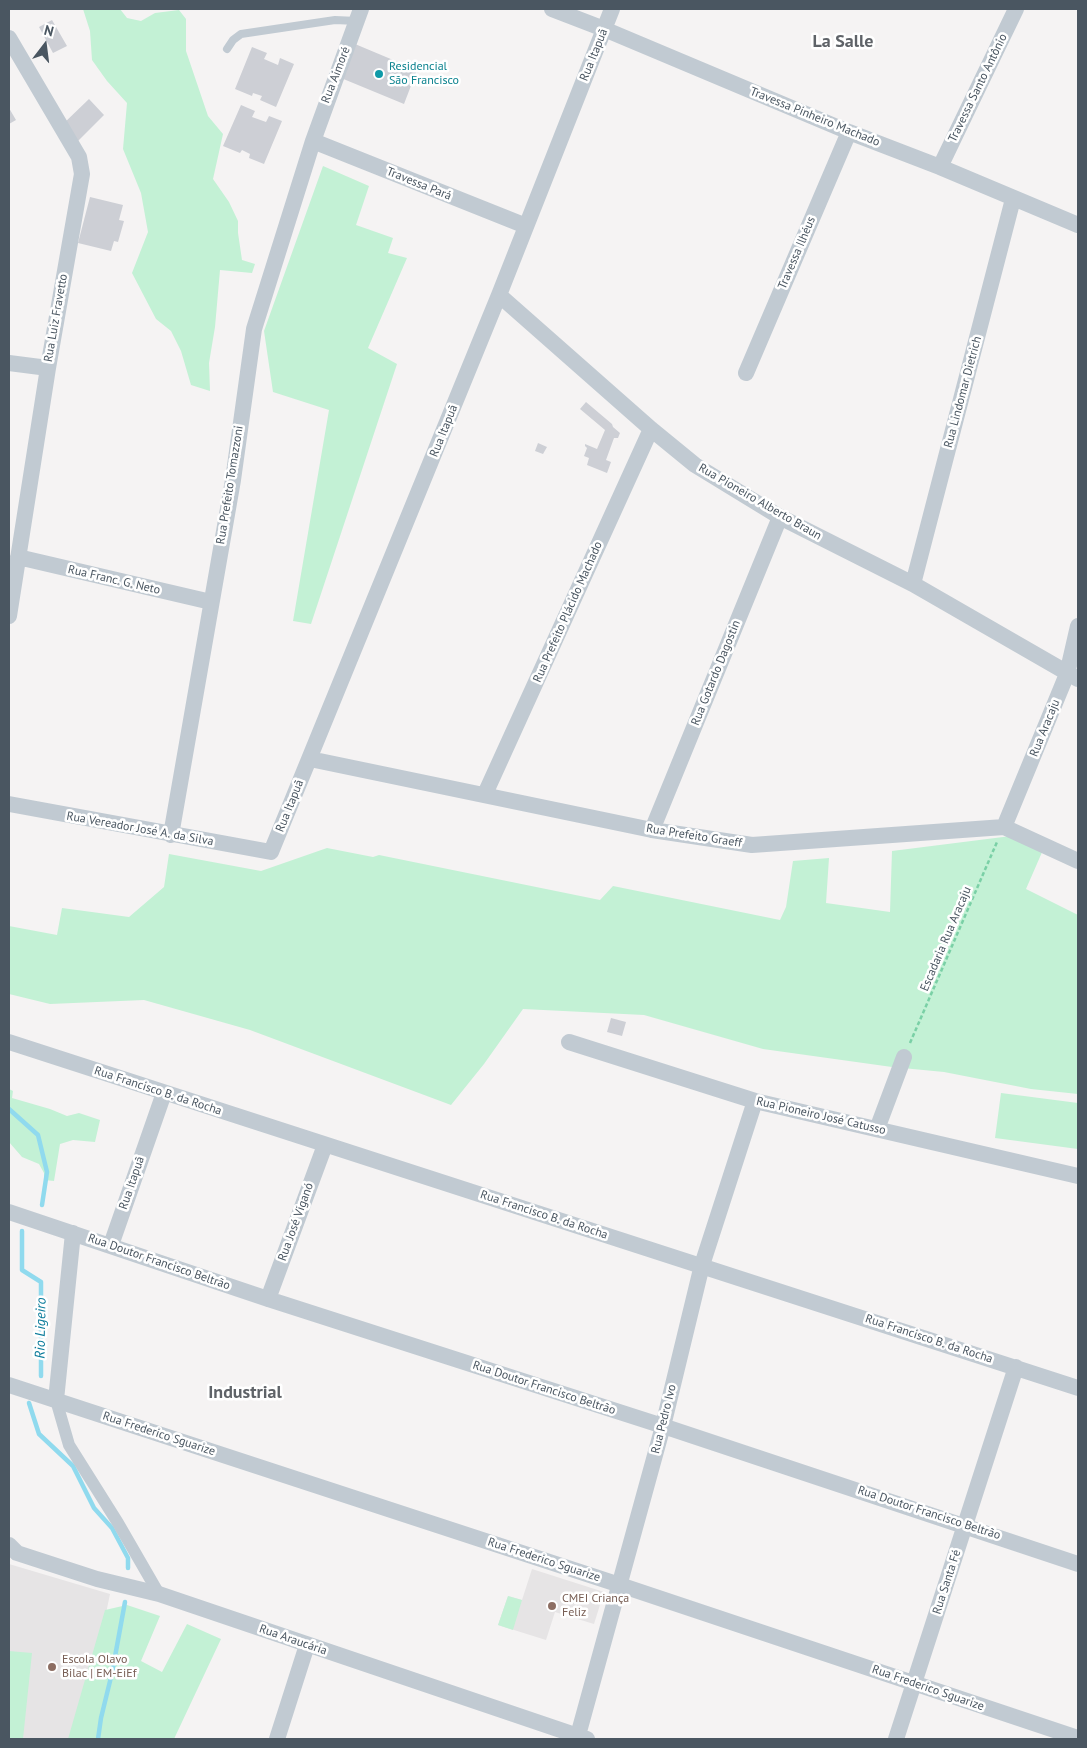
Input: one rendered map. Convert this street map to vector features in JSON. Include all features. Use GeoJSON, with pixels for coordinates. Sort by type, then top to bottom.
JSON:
{"type":"FeatureCollection","features":[{"type":"Feature","properties":{"kind":"street","name":"Travessa Pinheiro Machado"},"geometry":{"type":"LineString","coordinates":[[552,9],[1078,225]]}},
{"type":"Feature","properties":{"kind":"street","name":"Rua Itapuã"},"geometry":{"type":"LineString","coordinates":[[271,852],[499,295],[612,9]]}},
{"type":"Feature","properties":{"kind":"street","name":"Travessa Santo Antônio"},"geometry":{"type":"LineString","coordinates":[[940,167],[1016,9]]}},
{"type":"Feature","properties":{"kind":"street","name":"Rua Aimoré"},"geometry":{"type":"LineString","coordinates":[[313,141],[359,15]]}},
{"type":"Feature","properties":{"kind":"street","name":"Rua Luiz Fravetto"},"geometry":{"type":"LineString","coordinates":[[9,38],[78,157],[82,174],[48,368],[9,616]]}},
{"type":"Feature","properties":{"kind":"street","name":"Travessa Ilhéus"},"geometry":{"type":"LineString","coordinates":[[746,373],[849,132]]}},
{"type":"Feature","properties":{"kind":"street","name":"Travessa Pará"},"geometry":{"type":"LineString","coordinates":[[313,141],[526,226]]}},
{"type":"Feature","properties":{"kind":"street","name":"Rua Prefeito Tomazzoni"},"geometry":{"type":"LineString","coordinates":[[171,835],[232,480],[254,329],[313,141]]}},
{"type":"Feature","properties":{"kind":"street","name":"Rua Lindomar Dietrich"},"geometry":{"type":"LineString","coordinates":[[913,584],[1013,199]]}},
{"type":"Feature","properties":{"kind":"street","name":"Rua Pioneiro Alberto Braun"},"geometry":{"type":"LineString","coordinates":[[499,295],[651,429],[695,465],[780,517],[913,584],[1073,677]]}},
{"type":"Feature","properties":{"kind":"street"},"geometry":{"type":"LineString","coordinates":[[9,363],[48,368]]}},
{"type":"Feature","properties":{"kind":"street","name":"Rua Prefeito Plácido Machado"},"geometry":{"type":"LineString","coordinates":[[485,794],[651,429]]}},
{"type":"Feature","properties":{"kind":"street","name":"Rua Gotardo Dagostin"},"geometry":{"type":"LineString","coordinates":[[652,830],[780,517]]}},
{"type":"Feature","properties":{"kind":"street","name":"Rua Franc. G. Neto"},"geometry":{"type":"LineString","coordinates":[[18,557],[211,602]]}},
{"type":"Feature","properties":{"kind":"street","name":"Rua Aracaju"},"geometry":{"type":"LineString","coordinates":[[1004,827],[1073,677],[1078,626]]}},
{"type":"Feature","properties":{"kind":"street","name":"Rua Prefeito Graeff"},"geometry":{"type":"LineString","coordinates":[[310,759],[652,830],[752,845],[1004,827],[1078,861]]}},
{"type":"Feature","properties":{"kind":"street","name":"Rua Vereador José A. da Silva"},"geometry":{"type":"LineString","coordinates":[[9,804],[271,852]]}},
{"type":"Feature","properties":{"kind":"street","name":"Rua Francisco B. da Rocha"},"geometry":{"type":"LineString","coordinates":[[9,1042],[1078,1388]]}},
{"type":"Feature","properties":{"kind":"street","name":"Rua Pioneiro José Catusso"},"geometry":{"type":"LineString","coordinates":[[568,1042],[755,1101],[1078,1176]]}},
{"type":"Feature","properties":{"kind":"street"},"geometry":{"type":"LineString","coordinates":[[877,1129],[904,1057]]}},
{"type":"Feature","properties":{"kind":"street","name":"Rua Itapuã"},"geometry":{"type":"LineString","coordinates":[[111,1245],[164,1093]]}},
{"type":"Feature","properties":{"kind":"street","name":"Rua Pedro Ivo"},"geometry":{"type":"LineString","coordinates":[[581,1738],[702,1265],[755,1101]]}},
{"type":"Feature","properties":{"kind":"street","name":"Rua José Viganó"},"geometry":{"type":"LineString","coordinates":[[268,1300],[324,1145]]}},
{"type":"Feature","properties":{"kind":"street","name":"Rua Doutor Francisco Beltrão"},"geometry":{"type":"LineString","coordinates":[[9,1212],[111,1245],[268,1300],[966,1525],[1078,1564]]}},
{"type":"Feature","properties":{"kind":"street"},"geometry":{"type":"LineString","coordinates":[[74,1233],[56,1400],[69,1445],[118,1522],[159,1594]]}},
{"type":"Feature","properties":{"kind":"street","name":"Rua Santa Fé"},"geometry":{"type":"LineString","coordinates":[[896,1739],[1016,1367]]}},
{"type":"Feature","properties":{"kind":"street","name":"Rua Frederico Sguarize"},"geometry":{"type":"LineString","coordinates":[[9,1385],[620,1585],[1078,1738]]}},
{"type":"Feature","properties":{"kind":"street","name":"Rua Araucária"},"geometry":{"type":"LineString","coordinates":[[9,1545],[16,1553],[97,1579],[159,1594],[581,1738]]}},
{"type":"Feature","properties":{"kind":"street"},"geometry":{"type":"LineString","coordinates":[[277,1739],[307,1646]]}},
{"type":"Feature","properties":{"kind":"lane"},"geometry":{"type":"LineString","coordinates":[[227,49],[233,40],[241,34],[359,15]]}},
{"type":"Feature","properties":{"kind":"path","name":"Escadaria Rua Aracaju"},"geometry":{"type":"LineString","coordinates":[[904,1057],[1004,827]]}},
{"type":"Feature","properties":{"kind":"shaded area","name":"Escola Olavo Bilac | EM-EiEf"},"geometry":{"type":"Polygon","coordinates":[[[9,1564],[110,1594],[80,1739],[9,1739],[9,1564]]]}},
{"type":"Feature","properties":{"kind":"shaded area","name":"CMEI Criança Feliz"},"geometry":{"type":"Polygon","coordinates":[[[532,1569],[604,1592],[594,1624],[555,1612],[546,1640],[498,1625],[508,1596],[522,1600],[532,1569]]]}},
{"type":"Feature","properties":{"kind":"green space"},"geometry":{"type":"Polygon","coordinates":[[[83,9],[120,9],[127,18],[141,21],[155,13],[179,10],[186,19],[186,51],[208,116],[223,134],[213,179],[229,202],[238,221],[242,260],[255,264],[252,273],[220,270],[215,327],[209,363],[210,391],[191,385],[181,351],[171,331],[156,319],[132,273],[148,232],[141,193],[123,149],[127,103],[107,81],[92,60],[90,31],[83,9]]]}},
{"type":"Feature","properties":{"kind":"green space"},"geometry":{"type":"Polygon","coordinates":[[[323,166],[369,186],[356,225],[393,238],[388,253],[407,258],[368,348],[397,364],[311,624],[293,621],[329,410],[273,392],[264,331],[323,166]]]}},
{"type":"Feature","properties":{"kind":"green space"},"geometry":{"type":"Polygon","coordinates":[[[1011,836],[1043,850],[1026,889],[1078,915],[1078,1094],[1031,1089],[944,1072],[892,1067],[763,1049],[644,1015],[523,1009],[484,1064],[451,1105],[250,1030],[144,1000],[50,1004],[9,994],[9,926],[57,935],[62,908],[129,917],[164,887],[169,854],[261,871],[327,848],[373,857],[379,855],[600,900],[613,886],[780,920],[786,907],[793,861],[829,858],[826,903],[890,912],[892,851],[1011,836]]]}},
{"type":"Feature","properties":{"kind":"green space"},"geometry":{"type":"Polygon","coordinates":[[[9,1089],[13,1091],[12,1098],[67,1116],[79,1113],[100,1120],[95,1142],[73,1140],[60,1144],[54,1181],[44,1180],[44,1173],[39,1164],[22,1157],[9,1142],[9,1089]]]}},
{"type":"Feature","properties":{"kind":"green space"},"geometry":{"type":"Polygon","coordinates":[[[1001,1093],[1078,1103],[1078,1149],[995,1138],[1001,1093]]]}},
{"type":"Feature","properties":{"kind":"green space"},"geometry":{"type":"Polygon","coordinates":[[[508,1596],[522,1600],[513,1630],[498,1625],[508,1596]]]}},
{"type":"Feature","properties":{"kind":"green space"},"geometry":{"type":"Polygon","coordinates":[[[127,1605],[160,1616],[141,1661],[162,1672],[187,1624],[221,1639],[174,1739],[68,1739],[105,1610],[127,1605]]]}},
{"type":"Feature","properties":{"kind":"green space"},"geometry":{"type":"Polygon","coordinates":[[[9,1651],[32,1653],[23,1739],[9,1739],[9,1651]]]}},
{"type":"Feature","properties":{"kind":"building"},"geometry":{"type":"Polygon","coordinates":[[[52,20],[67,46],[53,53],[39,27],[52,20]]]}},
{"type":"Feature","properties":{"kind":"building","name":"Residencial São Francisco"},"geometry":{"type":"Polygon","coordinates":[[[355,44],[417,70],[404,104],[341,78],[355,44]]]}},
{"type":"Feature","properties":{"kind":"building"},"geometry":{"type":"Polygon","coordinates":[[[252,47],[267,53],[264,59],[278,65],[280,58],[294,64],[276,107],[260,100],[262,96],[253,93],[252,96],[235,89],[252,47]]]}},
{"type":"Feature","properties":{"kind":"building"},"geometry":{"type":"Polygon","coordinates":[[[89,99],[104,115],[78,141],[62,125],[89,99]]]}},
{"type":"Feature","properties":{"kind":"building"},"geometry":{"type":"Polygon","coordinates":[[[241,105],[255,111],[252,117],[266,122],[269,116],[282,121],[264,164],[249,158],[250,154],[242,150],[240,153],[223,146],[241,105]]]}},
{"type":"Feature","properties":{"kind":"building"},"geometry":{"type":"Polygon","coordinates":[[[9,108],[16,120],[9,124],[9,108]]]}},
{"type":"Feature","properties":{"kind":"building"},"geometry":{"type":"Polygon","coordinates":[[[90,197],[123,205],[119,220],[124,221],[118,242],[114,241],[111,251],[78,243],[90,197]]]}},
{"type":"Feature","properties":{"kind":"building"},"geometry":{"type":"Polygon","coordinates":[[[586,402],[620,433],[618,438],[614,438],[606,460],[611,462],[607,473],[587,465],[589,458],[584,456],[587,448],[585,444],[597,449],[605,430],[580,409],[586,402]]]}},
{"type":"Feature","properties":{"kind":"building"},"geometry":{"type":"Polygon","coordinates":[[[538,443],[547,447],[543,454],[535,451],[538,443]]]}},
{"type":"Feature","properties":{"kind":"building"},"geometry":{"type":"Polygon","coordinates":[[[611,1018],[626,1022],[622,1036],[607,1032],[611,1018]]]}},
{"type":"Feature","properties":{"kind":"waterway","name":"Rio Ligeiro"},"geometry":{"type":"LineString","coordinates":[[9,1109],[38,1135],[47,1172],[42,1205]]}},
{"type":"Feature","properties":{"kind":"waterway","name":"Rio Ligeiro"},"geometry":{"type":"LineString","coordinates":[[22,1231],[22,1270],[41,1282],[41,1376]]}},
{"type":"Feature","properties":{"kind":"waterway"},"geometry":{"type":"LineString","coordinates":[[29,1403],[39,1434],[73,1466],[94,1508],[112,1528],[128,1558],[128,1568]]}},
{"type":"Feature","properties":{"kind":"waterway","name":"Rio Ligeiro"},"geometry":{"type":"LineString","coordinates":[[98,1739],[125,1602]]}},
{"type":"Feature","properties":{"kind":"place","name":"Residencial São Francisco"},"geometry":{"type":"Point","coordinates":[379,74]}},
{"type":"Feature","properties":{"kind":"place","name":"CMEI Criança Feliz"},"geometry":{"type":"Point","coordinates":[552,1606]}},
{"type":"Feature","properties":{"kind":"place","name":"Escola Olavo Bilac | EM-EiEf"},"geometry":{"type":"Point","coordinates":[52,1667]}},
{"type":"Feature","properties":{"kind":"district","name":"La Salle"},"geometry":{"type":"Point","coordinates":[843,42]}},
{"type":"Feature","properties":{"kind":"district","name":"Industrial"},"geometry":{"type":"Point","coordinates":[245,1393]}}]}
